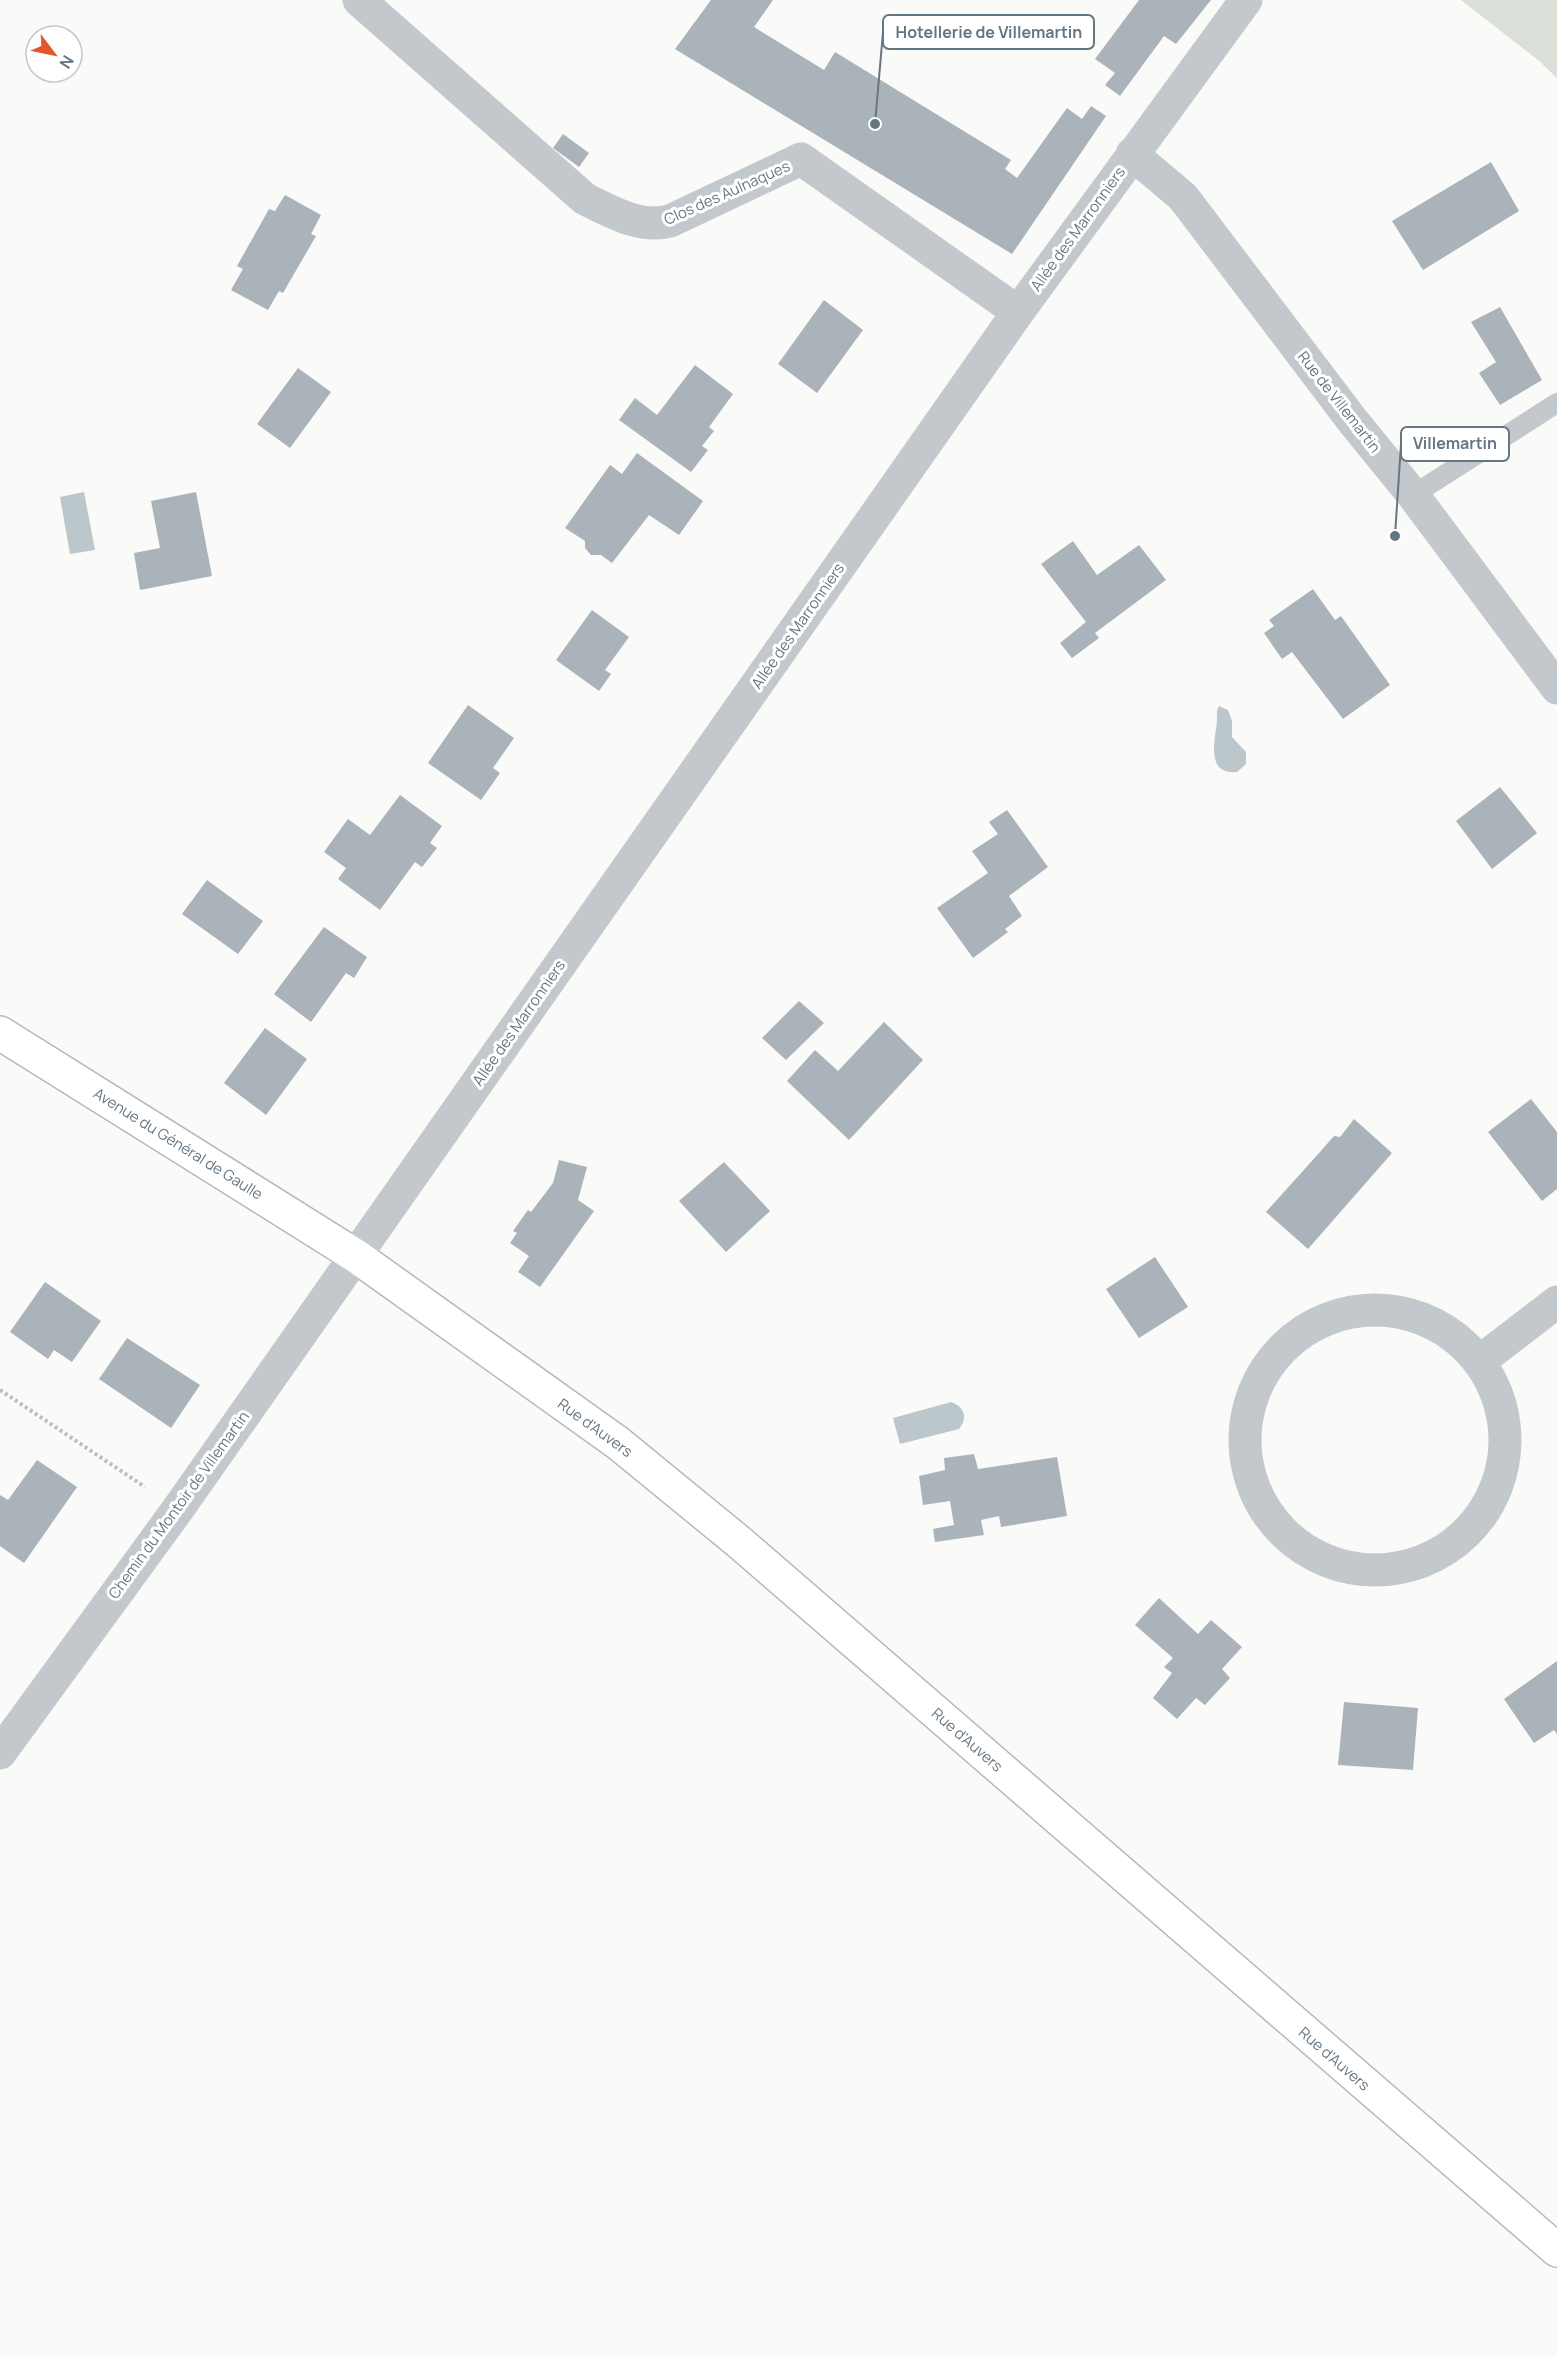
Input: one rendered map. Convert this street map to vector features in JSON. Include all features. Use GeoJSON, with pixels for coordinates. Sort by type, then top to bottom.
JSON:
{"type":"FeatureCollection","features":[{"type":"Feature","properties":{"kind":"main road","name":"Avenue du Général de Gaulle"},"geometry":{"type":"LineString","coordinates":[[0,1033],[356,1256]]}},
{"type":"Feature","properties":{"kind":"main road","name":"Rue d'Auvers"},"geometry":{"type":"LineString","coordinates":[[356,1256],[618,1443],[739,1542],[1557,2250]]}},
{"type":"Feature","properties":{"kind":"street","name":"Clos des Aulnaques"},"geometry":{"type":"LineString","coordinates":[[359,0],[585,199],[627,219],[657,225],[670,221],[801,159],[1018,312]]}},
{"type":"Feature","properties":{"kind":"street","name":"Allée des Marronniers"},"geometry":{"type":"LineString","coordinates":[[356,1256],[1018,312],[1246,0]]}},
{"type":"Feature","properties":{"kind":"street","name":"Rue de Villemartin"},"geometry":{"type":"LineString","coordinates":[[1132,154],[1183,196],[1352,420],[1413,495],[1557,688]]}},
{"type":"Feature","properties":{"kind":"street","name":"Chemin du Montoir de Villemartin"},"geometry":{"type":"LineString","coordinates":[[0,1753],[178,1509],[356,1256]]}},
{"type":"Feature","properties":{"kind":"street"},"geometry":{"type":"LineString","coordinates":[[1480,1361],[1557,1302]]}},
{"type":"Feature","properties":{"kind":"street"},"geometry":{"type":"LineString","coordinates":[[1394,1311],[1442,1327],[1480,1361],[1503,1407],[1505,1458],[1488,1506],[1454,1545],[1409,1568],[1358,1570],[1309,1554],[1271,1520],[1249,1474],[1245,1423],[1262,1374],[1296,1336],[1342,1313],[1394,1311]]}},
{"type":"Feature","properties":{"kind":"lane"},"geometry":{"type":"LineString","coordinates":[[1413,495],[1557,403]]}},
{"type":"Feature","properties":{"kind":"path"},"geometry":{"type":"LineString","coordinates":[[0,1390],[178,1509]]}},
{"type":"Feature","properties":{"kind":"shaded area"},"geometry":{"type":"Polygon","coordinates":[[[1461,0],[1557,0],[1557,78],[1538,60],[1461,0]]]}},
{"type":"Feature","properties":{"kind":"shaded area"},"geometry":{"type":"Polygon","coordinates":[[[84,492],[95,550],[70,554],[60,497],[84,492]]]}},
{"type":"Feature","properties":{"kind":"shaded area"},"geometry":{"type":"Polygon","coordinates":[[[1219,706],[1228,710],[1232,721],[1232,737],[1246,752],[1246,764],[1237,772],[1220,768],[1216,762],[1214,745],[1219,706]]]}},
{"type":"Feature","properties":{"kind":"shaded area"},"geometry":{"type":"Polygon","coordinates":[[[951,1402],[964,1413],[964,1421],[959,1429],[900,1444],[893,1418],[951,1402]]]}},
{"type":"Feature","properties":{"kind":"building"},"geometry":{"type":"Polygon","coordinates":[[[711,0],[773,0],[754,27],[824,70],[835,52],[1011,160],[1005,169],[1017,178],[1067,108],[1082,119],[1091,106],[1106,116],[1012,254],[675,49],[711,0]]]}},
{"type":"Feature","properties":{"kind":"building"},"geometry":{"type":"Polygon","coordinates":[[[1139,0],[1211,0],[1176,44],[1164,36],[1120,96],[1105,85],[1115,73],[1095,59],[1139,0]]]}},
{"type":"Feature","properties":{"kind":"building"},"geometry":{"type":"Polygon","coordinates":[[[563,134],[589,153],[579,167],[553,148],[563,134]]]}},
{"type":"Feature","properties":{"kind":"building"},"geometry":{"type":"Polygon","coordinates":[[[1491,162],[1519,211],[1423,270],[1392,221],[1491,162]]]}},
{"type":"Feature","properties":{"kind":"building"},"geometry":{"type":"Polygon","coordinates":[[[285,195],[321,215],[311,234],[316,236],[283,293],[279,291],[268,310],[231,290],[243,269],[237,266],[269,209],[275,211],[285,195]]]}},
{"type":"Feature","properties":{"kind":"building"},"geometry":{"type":"Polygon","coordinates":[[[824,300],[863,330],[817,393],[778,364],[824,300]]]}},
{"type":"Feature","properties":{"kind":"building"},"geometry":{"type":"Polygon","coordinates":[[[1500,307],[1542,380],[1500,405],[1479,373],[1496,362],[1471,322],[1500,307]]]}},
{"type":"Feature","properties":{"kind":"building"},"geometry":{"type":"Polygon","coordinates":[[[695,365],[733,394],[709,427],[714,431],[702,446],[708,450],[691,472],[619,420],[635,398],[657,415],[695,365]]]}},
{"type":"Feature","properties":{"kind":"building"},"geometry":{"type":"Polygon","coordinates":[[[298,368],[331,392],[290,448],[257,424],[298,368]]]}},
{"type":"Feature","properties":{"kind":"building"},"geometry":{"type":"Polygon","coordinates":[[[637,453],[703,501],[679,535],[649,515],[612,563],[601,555],[591,555],[585,548],[585,541],[565,528],[610,465],[622,474],[637,453]]]}},
{"type":"Feature","properties":{"kind":"building"},"geometry":{"type":"Polygon","coordinates":[[[196,492],[212,576],[140,590],[134,553],[160,548],[151,501],[196,492]]]}},
{"type":"Feature","properties":{"kind":"building"},"geometry":{"type":"Polygon","coordinates":[[[1073,541],[1097,575],[1139,545],[1166,580],[1095,633],[1099,638],[1072,658],[1060,643],[1086,622],[1041,564],[1073,541]]]}},
{"type":"Feature","properties":{"kind":"building"},"geometry":{"type":"Polygon","coordinates":[[[1313,589],[1335,620],[1341,616],[1390,685],[1343,719],[1292,652],[1282,659],[1264,633],[1274,626],[1269,620],[1313,589]]]}},
{"type":"Feature","properties":{"kind":"building"},"geometry":{"type":"Polygon","coordinates":[[[592,610],[629,637],[605,670],[611,674],[599,691],[556,660],[592,610]]]}},
{"type":"Feature","properties":{"kind":"building"},"geometry":{"type":"Polygon","coordinates":[[[468,705],[514,738],[493,768],[500,773],[481,800],[428,763],[468,705]]]}},
{"type":"Feature","properties":{"kind":"building"},"geometry":{"type":"Polygon","coordinates":[[[1500,787],[1537,833],[1492,869],[1456,821],[1500,787]]]}},
{"type":"Feature","properties":{"kind":"building"},"geometry":{"type":"Polygon","coordinates":[[[400,795],[442,826],[430,843],[437,848],[422,867],[415,862],[380,910],[338,879],[346,868],[324,852],[348,819],[370,835],[400,795]]]}},
{"type":"Feature","properties":{"kind":"building"},"geometry":{"type":"Polygon","coordinates":[[[1007,810],[1048,867],[1009,896],[1022,916],[1005,929],[1008,932],[973,958],[937,908],[988,873],[972,851],[998,834],[989,822],[1007,810]]]}},
{"type":"Feature","properties":{"kind":"building"},"geometry":{"type":"Polygon","coordinates":[[[207,880],[263,921],[238,954],[182,914],[207,880]]]}},
{"type":"Feature","properties":{"kind":"building"},"geometry":{"type":"Polygon","coordinates":[[[324,927],[367,957],[354,978],[346,973],[311,1022],[274,994],[324,927]]]}},
{"type":"Feature","properties":{"kind":"building"},"geometry":{"type":"Polygon","coordinates":[[[799,1001],[824,1023],[786,1060],[762,1038],[799,1001]]]}},
{"type":"Feature","properties":{"kind":"building"},"geometry":{"type":"Polygon","coordinates":[[[884,1022],[923,1060],[849,1140],[787,1081],[815,1050],[838,1071],[884,1022]]]}},
{"type":"Feature","properties":{"kind":"building"},"geometry":{"type":"Polygon","coordinates":[[[265,1028],[307,1059],[266,1115],[224,1083],[265,1028]]]}},
{"type":"Feature","properties":{"kind":"building"},"geometry":{"type":"Polygon","coordinates":[[[1531,1099],[1557,1132],[1557,1189],[1542,1201],[1488,1132],[1531,1099]]]}},
{"type":"Feature","properties":{"kind":"building"},"geometry":{"type":"Polygon","coordinates":[[[1354,1119],[1392,1153],[1308,1249],[1266,1212],[1334,1136],[1340,1137],[1354,1119]]]}},
{"type":"Feature","properties":{"kind":"building"},"geometry":{"type":"Polygon","coordinates":[[[559,1160],[587,1167],[578,1200],[594,1211],[540,1287],[518,1272],[529,1256],[510,1243],[517,1233],[513,1231],[528,1210],[531,1212],[553,1183],[559,1160]]]}},
{"type":"Feature","properties":{"kind":"building"},"geometry":{"type":"Polygon","coordinates":[[[724,1162],[770,1211],[726,1252],[679,1201],[724,1162]]]}},
{"type":"Feature","properties":{"kind":"building"},"geometry":{"type":"Polygon","coordinates":[[[1155,1257],[1188,1307],[1139,1338],[1106,1289],[1155,1257]]]}},
{"type":"Feature","properties":{"kind":"building"},"geometry":{"type":"Polygon","coordinates":[[[45,1282],[101,1321],[72,1362],[54,1350],[48,1359],[10,1332],[45,1282]]]}},
{"type":"Feature","properties":{"kind":"building"},"geometry":{"type":"Polygon","coordinates":[[[127,1338],[200,1385],[171,1428],[99,1379],[127,1338]]]}},
{"type":"Feature","properties":{"kind":"building"},"geometry":{"type":"Polygon","coordinates":[[[974,1454],[978,1469],[1057,1457],[1067,1516],[1001,1527],[999,1516],[981,1520],[984,1535],[935,1542],[933,1529],[954,1525],[950,1501],[923,1505],[919,1476],[945,1470],[944,1458],[974,1454]]]}},
{"type":"Feature","properties":{"kind":"building"},"geometry":{"type":"Polygon","coordinates":[[[37,1460],[77,1487],[24,1563],[0,1546],[0,1495],[8,1500],[37,1460]]]}},
{"type":"Feature","properties":{"kind":"building"},"geometry":{"type":"Polygon","coordinates":[[[1159,1598],[1198,1634],[1211,1620],[1242,1647],[1222,1669],[1230,1678],[1205,1705],[1196,1698],[1177,1719],[1153,1698],[1172,1673],[1164,1667],[1173,1658],[1135,1625],[1159,1598]]]}},
{"type":"Feature","properties":{"kind":"building"},"geometry":{"type":"Polygon","coordinates":[[[1557,1661],[1557,1734],[1554,1730],[1534,1743],[1504,1699],[1557,1661]]]}},
{"type":"Feature","properties":{"kind":"building"},"geometry":{"type":"Polygon","coordinates":[[[1344,1702],[1418,1708],[1413,1770],[1338,1765],[1344,1702]]]}},
{"type":"Feature","properties":{"kind":"place","name":"Hotellerie de Villemartin"},"geometry":{"type":"Point","coordinates":[875,124]}},
{"type":"Feature","properties":{"kind":"place","name":"Villemartin"},"geometry":{"type":"Point","coordinates":[1395,536]}}]}
